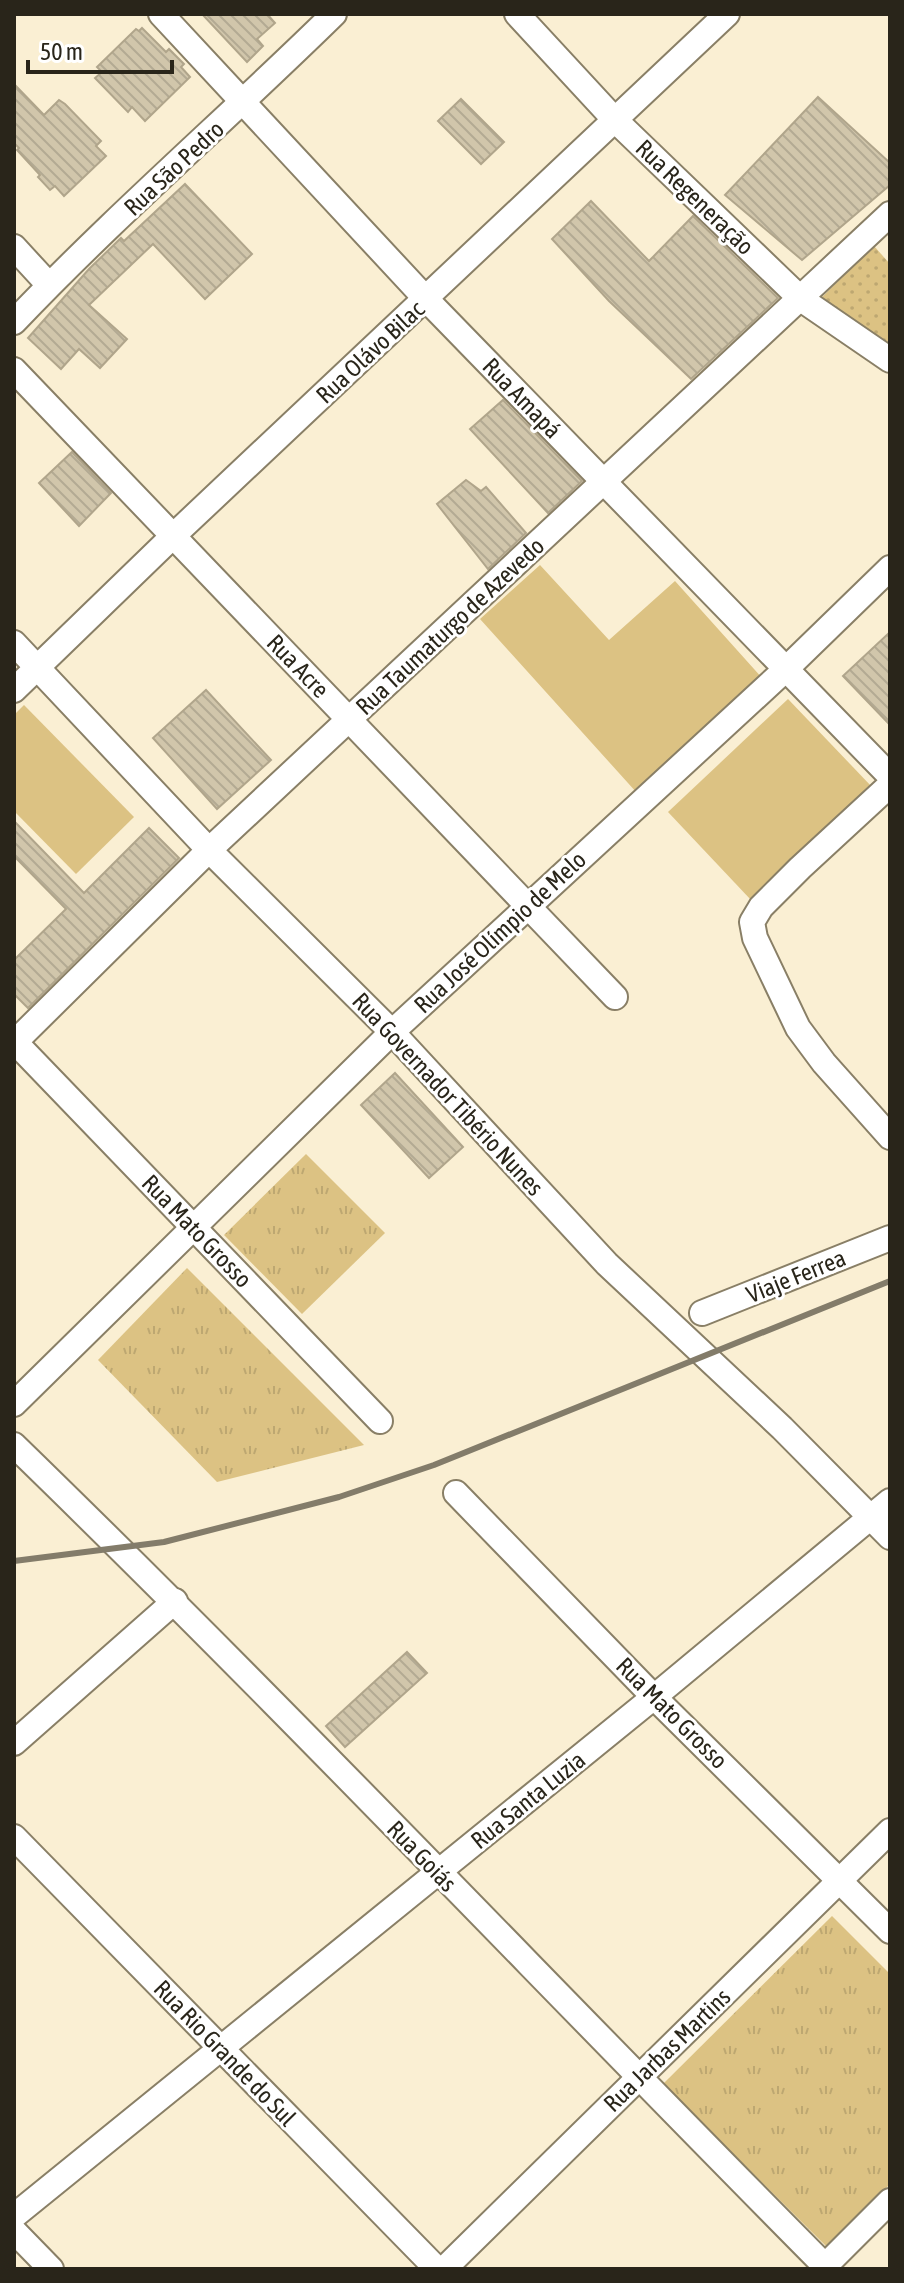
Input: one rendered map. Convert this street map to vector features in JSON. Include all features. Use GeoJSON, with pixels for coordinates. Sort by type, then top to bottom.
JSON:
{"type":"FeatureCollection","features":[{"type":"Feature","properties":{"kind":"street","name":"Rua Amapá"},"geometry":{"type":"LineString","coordinates":[[161,14],[426,299],[890,776]]}},
{"type":"Feature","properties":{"kind":"street","name":"Rua São Pedro"},"geometry":{"type":"LineString","coordinates":[[14,322],[334,14]]}},
{"type":"Feature","properties":{"kind":"street","name":"Rua Regeneração"},"geometry":{"type":"LineString","coordinates":[[517,14],[615,120],[801,299],[890,360]]}},
{"type":"Feature","properties":{"kind":"street","name":"Rua Olávo Bilac"},"geometry":{"type":"LineString","coordinates":[[14,690],[727,14]]}},
{"type":"Feature","properties":{"kind":"street","name":"Rua Taumaturgo de Azevedo"},"geometry":{"type":"LineString","coordinates":[[14,1042],[209,850],[890,214]]}},
{"type":"Feature","properties":{"kind":"street"},"geometry":{"type":"LineString","coordinates":[[14,247],[49,285]]}},
{"type":"Feature","properties":{"kind":"street","name":"Rua Acre"},"geometry":{"type":"LineString","coordinates":[[14,370],[615,997]]}},
{"type":"Feature","properties":{"kind":"street","name":"Rua José Olímpio de Melo"},"geometry":{"type":"LineString","coordinates":[[14,1404],[392,1032],[786,669],[890,568]]}},
{"type":"Feature","properties":{"kind":"street","name":"Rua Governador Tibério Nunes"},"geometry":{"type":"LineString","coordinates":[[14,643],[209,850],[392,1032],[607,1264],[782,1428],[890,1537]]}},
{"type":"Feature","properties":{"kind":"street"},"geometry":{"type":"LineString","coordinates":[[890,785],[800,868],[761,907],[752,922],[755,938],[798,1028],[824,1063],[890,1137]]}},
{"type":"Feature","properties":{"kind":"street","name":"Rua Mato Grosso"},"geometry":{"type":"LineString","coordinates":[[14,1042],[380,1421]]}},
{"type":"Feature","properties":{"kind":"street","name":"Viaje Ferrea"},"geometry":{"type":"LineString","coordinates":[[702,1313],[890,1238]]}},
{"type":"Feature","properties":{"kind":"street","name":"Rua Goiás"},"geometry":{"type":"LineString","coordinates":[[14,1445],[175,1601],[825,2268]]}},
{"type":"Feature","properties":{"kind":"street","name":"Rua Mato Grosso"},"geometry":{"type":"LineString","coordinates":[[456,1493],[654,1697],[890,1931]]}},
{"type":"Feature","properties":{"kind":"street","name":"Rua Santa Luzia"},"geometry":{"type":"LineString","coordinates":[[14,2216],[654,1697],[890,1501]]}},
{"type":"Feature","properties":{"kind":"street"},"geometry":{"type":"LineString","coordinates":[[14,1743],[175,1601]]}},
{"type":"Feature","properties":{"kind":"street","name":"Rua Jarbas Martins"},"geometry":{"type":"LineString","coordinates":[[444,2269],[890,1831]]}},
{"type":"Feature","properties":{"kind":"street","name":"Rua Rio Grande do Sul"},"geometry":{"type":"LineString","coordinates":[[14,1837],[437,2269]]}},
{"type":"Feature","properties":{"kind":"street"},"geometry":{"type":"LineString","coordinates":[[825,2268],[890,2201]]}},
{"type":"Feature","properties":{"kind":"street"},"geometry":{"type":"LineString","coordinates":[[14,2231],[51,2269]]}},
{"type":"Feature","properties":{"kind":"green space"},"geometry":{"type":"Polygon","coordinates":[[[874,246],[890,264],[890,353],[817,302],[874,246]]]}},
{"type":"Feature","properties":{"kind":"green space"},"geometry":{"type":"Polygon","coordinates":[[[540,565],[609,640],[675,581],[763,679],[637,793],[480,619],[540,565]]]}},
{"type":"Feature","properties":{"kind":"green space"},"geometry":{"type":"Polygon","coordinates":[[[788,699],[872,787],[751,900],[668,812],[788,699]]]}},
{"type":"Feature","properties":{"kind":"green space"},"geometry":{"type":"Polygon","coordinates":[[[24,705],[134,817],[76,874],[14,811],[14,715],[24,705]]]}},
{"type":"Feature","properties":{"kind":"green space"},"geometry":{"type":"Polygon","coordinates":[[[306,1154],[385,1233],[302,1314],[224,1235],[306,1154]]]}},
{"type":"Feature","properties":{"kind":"green space"},"geometry":{"type":"Polygon","coordinates":[[[187,1268],[364,1445],[217,1482],[98,1360],[187,1268]]]}},
{"type":"Feature","properties":{"kind":"green space"},"geometry":{"type":"Polygon","coordinates":[[[832,1916],[890,1974],[890,2184],[827,2247],[663,2084],[832,1916]]]}},
{"type":"Feature","properties":{"kind":"building"},"geometry":{"type":"Polygon","coordinates":[[[202,14],[267,14],[275,23],[257,39],[263,46],[247,62],[202,14]]]}},
{"type":"Feature","properties":{"kind":"building"},"geometry":{"type":"Polygon","coordinates":[[[142,28],[166,52],[169,49],[184,64],[181,67],[190,77],[145,121],[132,107],[128,112],[95,78],[102,72],[97,67],[136,29],[139,31],[142,28]]]}},
{"type":"Feature","properties":{"kind":"building"},"geometry":{"type":"Polygon","coordinates":[[[14,84],[44,115],[59,100],[101,141],[96,146],[106,156],[64,196],[55,186],[50,190],[17,150],[19,148],[14,143],[14,84]]]}},
{"type":"Feature","properties":{"kind":"building"},"geometry":{"type":"Polygon","coordinates":[[[818,97],[890,163],[890,185],[802,260],[725,195],[818,97]]]}},
{"type":"Feature","properties":{"kind":"building"},"geometry":{"type":"Polygon","coordinates":[[[461,99],[504,142],[481,164],[438,121],[461,99]]]}},
{"type":"Feature","properties":{"kind":"building"},"geometry":{"type":"Polygon","coordinates":[[[185,184],[252,254],[205,299],[153,244],[89,305],[127,339],[100,368],[79,349],[61,369],[28,338],[89,269],[185,184]]]}},
{"type":"Feature","properties":{"kind":"building"},"geometry":{"type":"Polygon","coordinates":[[[591,201],[649,261],[693,216],[778,298],[691,379],[609,301],[552,239],[591,201]]]}},
{"type":"Feature","properties":{"kind":"building"},"geometry":{"type":"Polygon","coordinates":[[[503,400],[582,481],[548,513],[470,429],[503,400]]]}},
{"type":"Feature","properties":{"kind":"building"},"geometry":{"type":"Polygon","coordinates":[[[72,452],[111,493],[79,526],[39,483],[72,452]]]}},
{"type":"Feature","properties":{"kind":"building"},"geometry":{"type":"Polygon","coordinates":[[[466,480],[481,491],[486,487],[526,533],[488,569],[437,504],[466,480]]]}},
{"type":"Feature","properties":{"kind":"building"},"geometry":{"type":"Polygon","coordinates":[[[890,632],[890,725],[843,676],[890,632]]]}},
{"type":"Feature","properties":{"kind":"building"},"geometry":{"type":"Polygon","coordinates":[[[206,690],[271,760],[217,809],[153,738],[206,690]]]}},
{"type":"Feature","properties":{"kind":"building"},"geometry":{"type":"Polygon","coordinates":[[[14,821],[84,893],[149,828],[179,858],[28,1008],[14,994],[14,960],[66,909],[14,856],[14,821]]]}},
{"type":"Feature","properties":{"kind":"building"},"geometry":{"type":"Polygon","coordinates":[[[395,1073],[463,1147],[429,1178],[361,1105],[395,1073]]]}},
{"type":"Feature","properties":{"kind":"building"},"geometry":{"type":"Polygon","coordinates":[[[407,1652],[427,1673],[345,1747],[326,1726],[407,1652]]]}},
{"type":"Feature","properties":{"kind":"railway"},"geometry":{"type":"LineString","coordinates":[[14,1561],[164,1542],[339,1497],[434,1465],[890,1281]]}}]}
